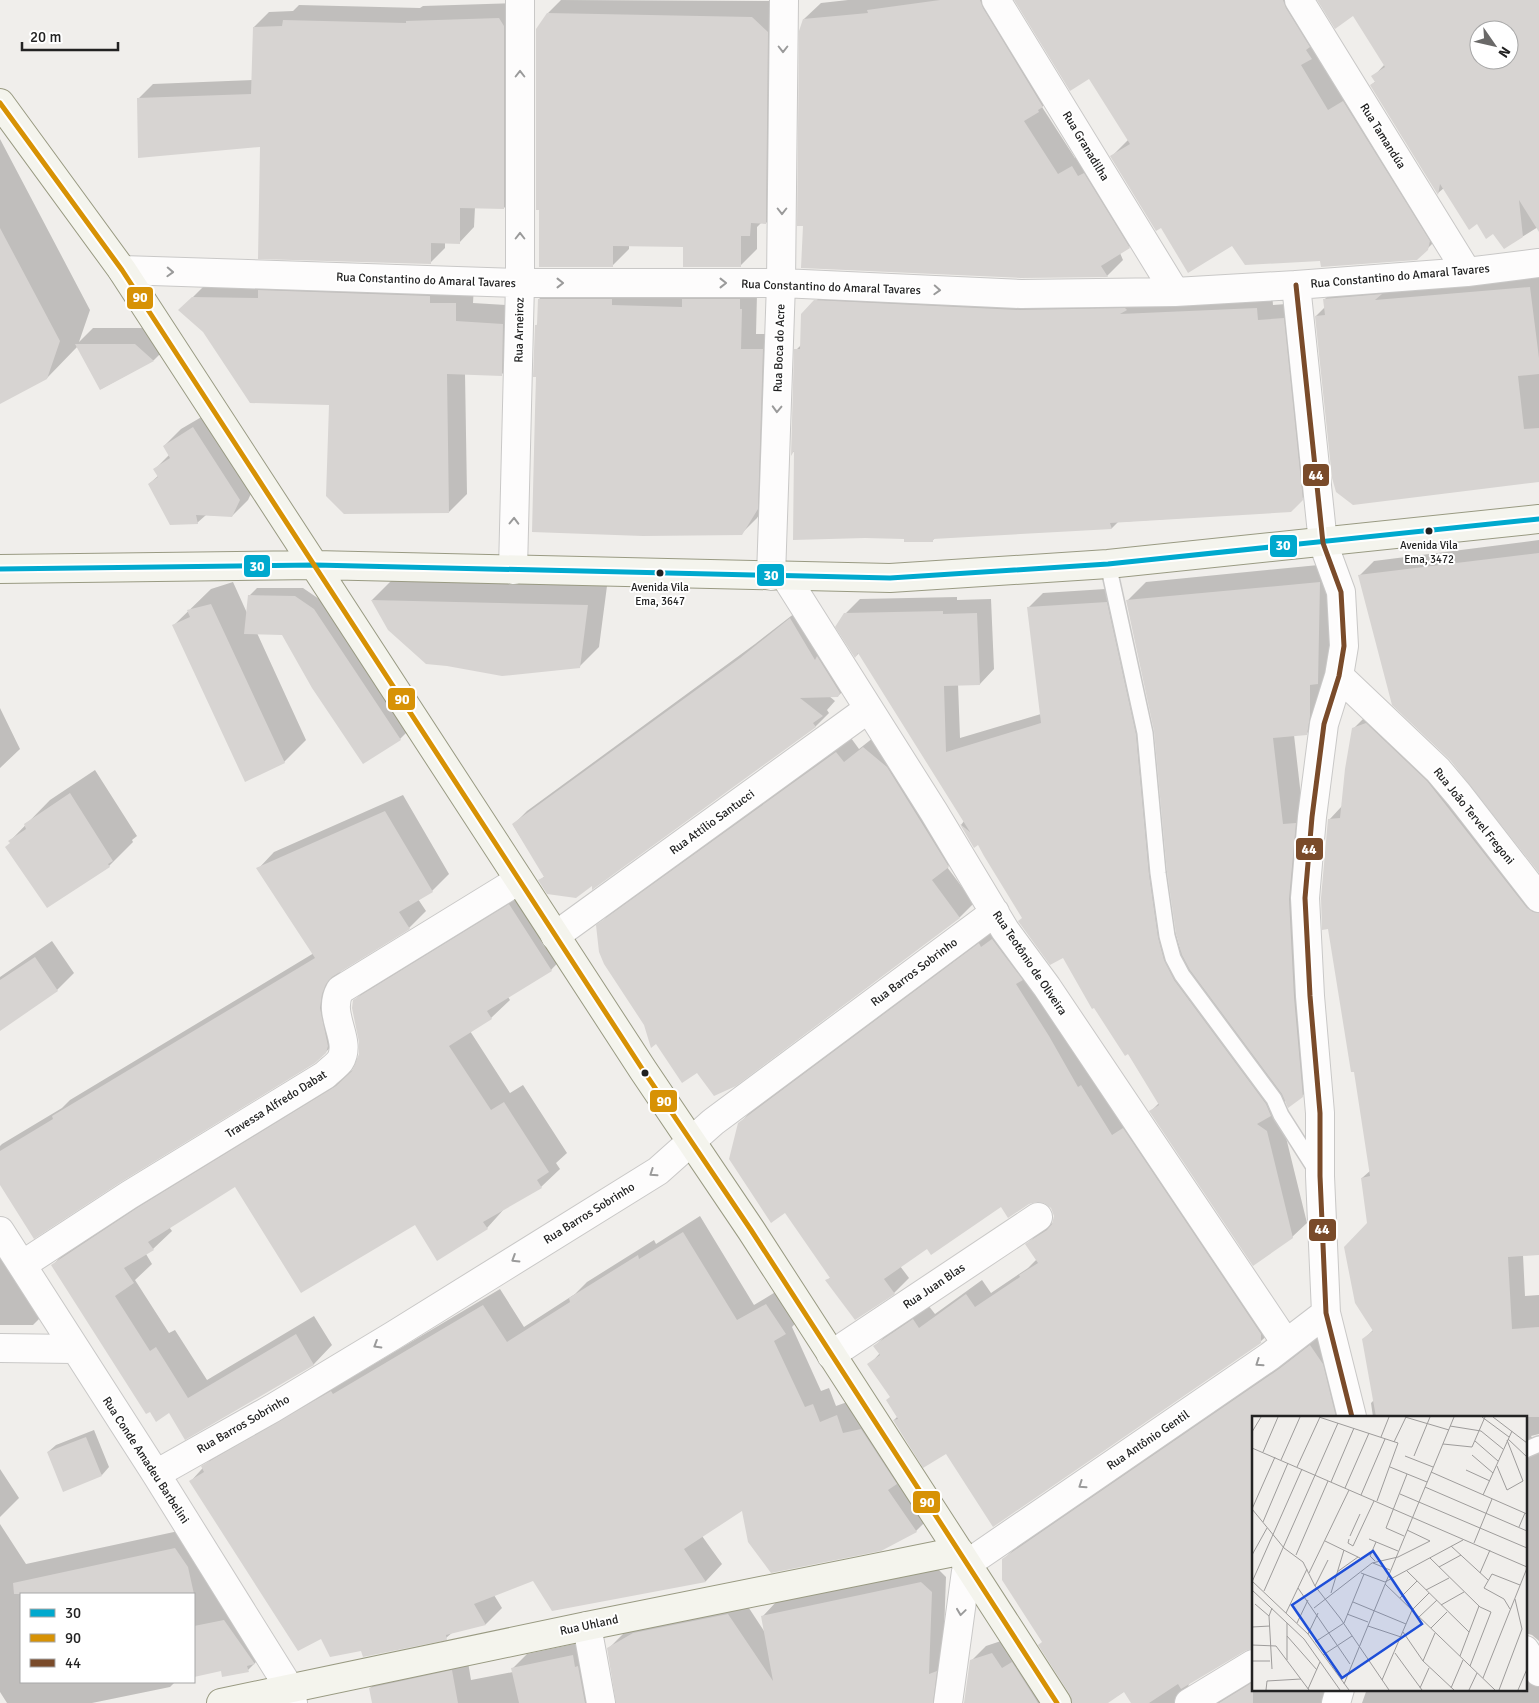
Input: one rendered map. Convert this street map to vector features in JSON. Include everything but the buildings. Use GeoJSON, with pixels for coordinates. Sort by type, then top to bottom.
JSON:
{"type":"FeatureCollection","features":[{"type":"Feature","properties":{"kind":"main road"},"geometry":{"type":"LineString","coordinates":[[0,103],[122,270],[555,936],[690,1142],[751,1230],[1056,1703]]}},
{"type":"Feature","properties":{"kind":"main road"},"geometry":{"type":"LineString","coordinates":[[0,569],[315,565],[890,578],[1108,564],[1539,519]]}},
{"type":"Feature","properties":{"kind":"main road","name":"Rua Uhland"},"geometry":{"type":"LineString","coordinates":[[221,1703],[292,1696],[587,1626],[963,1557]]}},
{"type":"Feature","properties":{"kind":"street","name":"Rua Arneiroz"},"geometry":{"type":"LineString","coordinates":[[513,570],[520,283],[520,0]]}},
{"type":"Feature","properties":{"kind":"street","name":"Rua Boca do Acre"},"geometry":{"type":"LineString","coordinates":[[778,576],[784,0]]}},
{"type":"Feature","properties":{"kind":"street","name":"Rua Granadilha"},"geometry":{"type":"LineString","coordinates":[[996,0],[1175,292]]}},
{"type":"Feature","properties":{"kind":"street","name":"Rua Tamandúa"},"geometry":{"type":"LineString","coordinates":[[1299,0],[1467,272]]}},
{"type":"Feature","properties":{"kind":"street","name":"Rua Constantino do Amaral Tavares"},"geometry":{"type":"LineString","coordinates":[[122,270],[520,283],[781,283],[1021,294],[1175,292],[1296,285],[1467,272],[1539,263]]}},
{"type":"Feature","properties":{"kind":"street"},"geometry":{"type":"LineString","coordinates":[[1296,285],[1323,543],[1341,592],[1344,646],[1340,676],[1324,724],[1312,816],[1305,898],[1310,996],[1320,1112],[1320,1176],[1326,1313],[1352,1416]]}},
{"type":"Feature","properties":{"kind":"street","name":"Rua Teotônio de Oliveira"},"geometry":{"type":"LineString","coordinates":[[778,576],[868,708],[934,812],[1005,930],[1047,987],[1286,1343]]}},
{"type":"Feature","properties":{"kind":"street","name":"Rua João Tervel Fregoni"},"geometry":{"type":"LineString","coordinates":[[1340,676],[1438,770],[1539,898]]}},
{"type":"Feature","properties":{"kind":"street","name":"Rua Attílio Santucci"},"geometry":{"type":"LineString","coordinates":[[555,936],[868,708]]}},
{"type":"Feature","properties":{"kind":"street","name":"Travessa Alfredo Dabat"},"geometry":{"type":"LineString","coordinates":[[22,1265],[129,1195],[325,1075],[339,1062],[343,1050],[334,1007],[336,996],[340,990],[519,880]]}},
{"type":"Feature","properties":{"kind":"street","name":"Rua Barros Sobrinho"},"geometry":{"type":"LineString","coordinates":[[156,1474],[273,1408],[658,1171],[713,1122],[995,912]]}},
{"type":"Feature","properties":{"kind":"street","name":"Rua Juan Blas"},"geometry":{"type":"LineString","coordinates":[[831,1355],[1038,1217]]}},
{"type":"Feature","properties":{"kind":"street","name":"Rua Conde Amadeu Barbelini"},"geometry":{"type":"LineString","coordinates":[[0,1231],[156,1474],[292,1696]]}},
{"type":"Feature","properties":{"kind":"street","name":"Rua Antônio Gentil"},"geometry":{"type":"LineString","coordinates":[[963,1557],[1286,1343],[1326,1313]]}},
{"type":"Feature","properties":{"kind":"street"},"geometry":{"type":"LineString","coordinates":[[0,1348],[74,1348]]}},
{"type":"Feature","properties":{"kind":"street"},"geometry":{"type":"LineString","coordinates":[[948,1703],[963,1557]]}},
{"type":"Feature","properties":{"kind":"street"},"geometry":{"type":"LineString","coordinates":[[587,1626],[601,1703]]}},
{"type":"Feature","properties":{"kind":"street"},"geometry":{"type":"LineString","coordinates":[[1526,1652],[1539,1672]]}},
{"type":"Feature","properties":{"kind":"street"},"geometry":{"type":"LineString","coordinates":[[1189,1703],[1252,1665]]}},
{"type":"Feature","properties":{"kind":"street"},"geometry":{"type":"LineString","coordinates":[[1336,1703],[1340,1690]]}},
{"type":"Feature","properties":{"kind":"lane"},"geometry":{"type":"LineString","coordinates":[[1108,564],[1145,733],[1158,873],[1167,936],[1173,958],[1182,975],[1274,1099],[1281,1114],[1320,1176]]}},
{"type":"Feature","properties":{"kind":"lane"},"geometry":{"type":"LineString","coordinates":[[1526,1450],[1539,1444]]}},
{"type":"Feature","properties":{"kind":"transit line","name":"90"},"geometry":{"type":"LineString","coordinates":[[0,103],[122,270],[643,1070],[751,1230],[1057,1703]]}},
{"type":"Feature","properties":{"kind":"transit line","name":"44"},"geometry":{"type":"LineString","coordinates":[[1296,285],[1323,543],[1341,592],[1344,646],[1339,676],[1324,724],[1312,817],[1305,898],[1310,996],[1320,1113],[1320,1176],[1326,1313],[1352,1416]]}},
{"type":"Feature","properties":{"kind":"transit line","name":"30"},"geometry":{"type":"LineString","coordinates":[[0,569],[315,565],[890,578],[1108,564],[1539,519]]}},
{"type":"Feature","properties":{"kind":"place","name":"Avenida Vila Ema, 3472"},"geometry":{"type":"Point","coordinates":[1429,531]}},
{"type":"Feature","properties":{"kind":"place","name":"Avenida Vila Ema, 3647"},"geometry":{"type":"Point","coordinates":[660,573]}}]}
